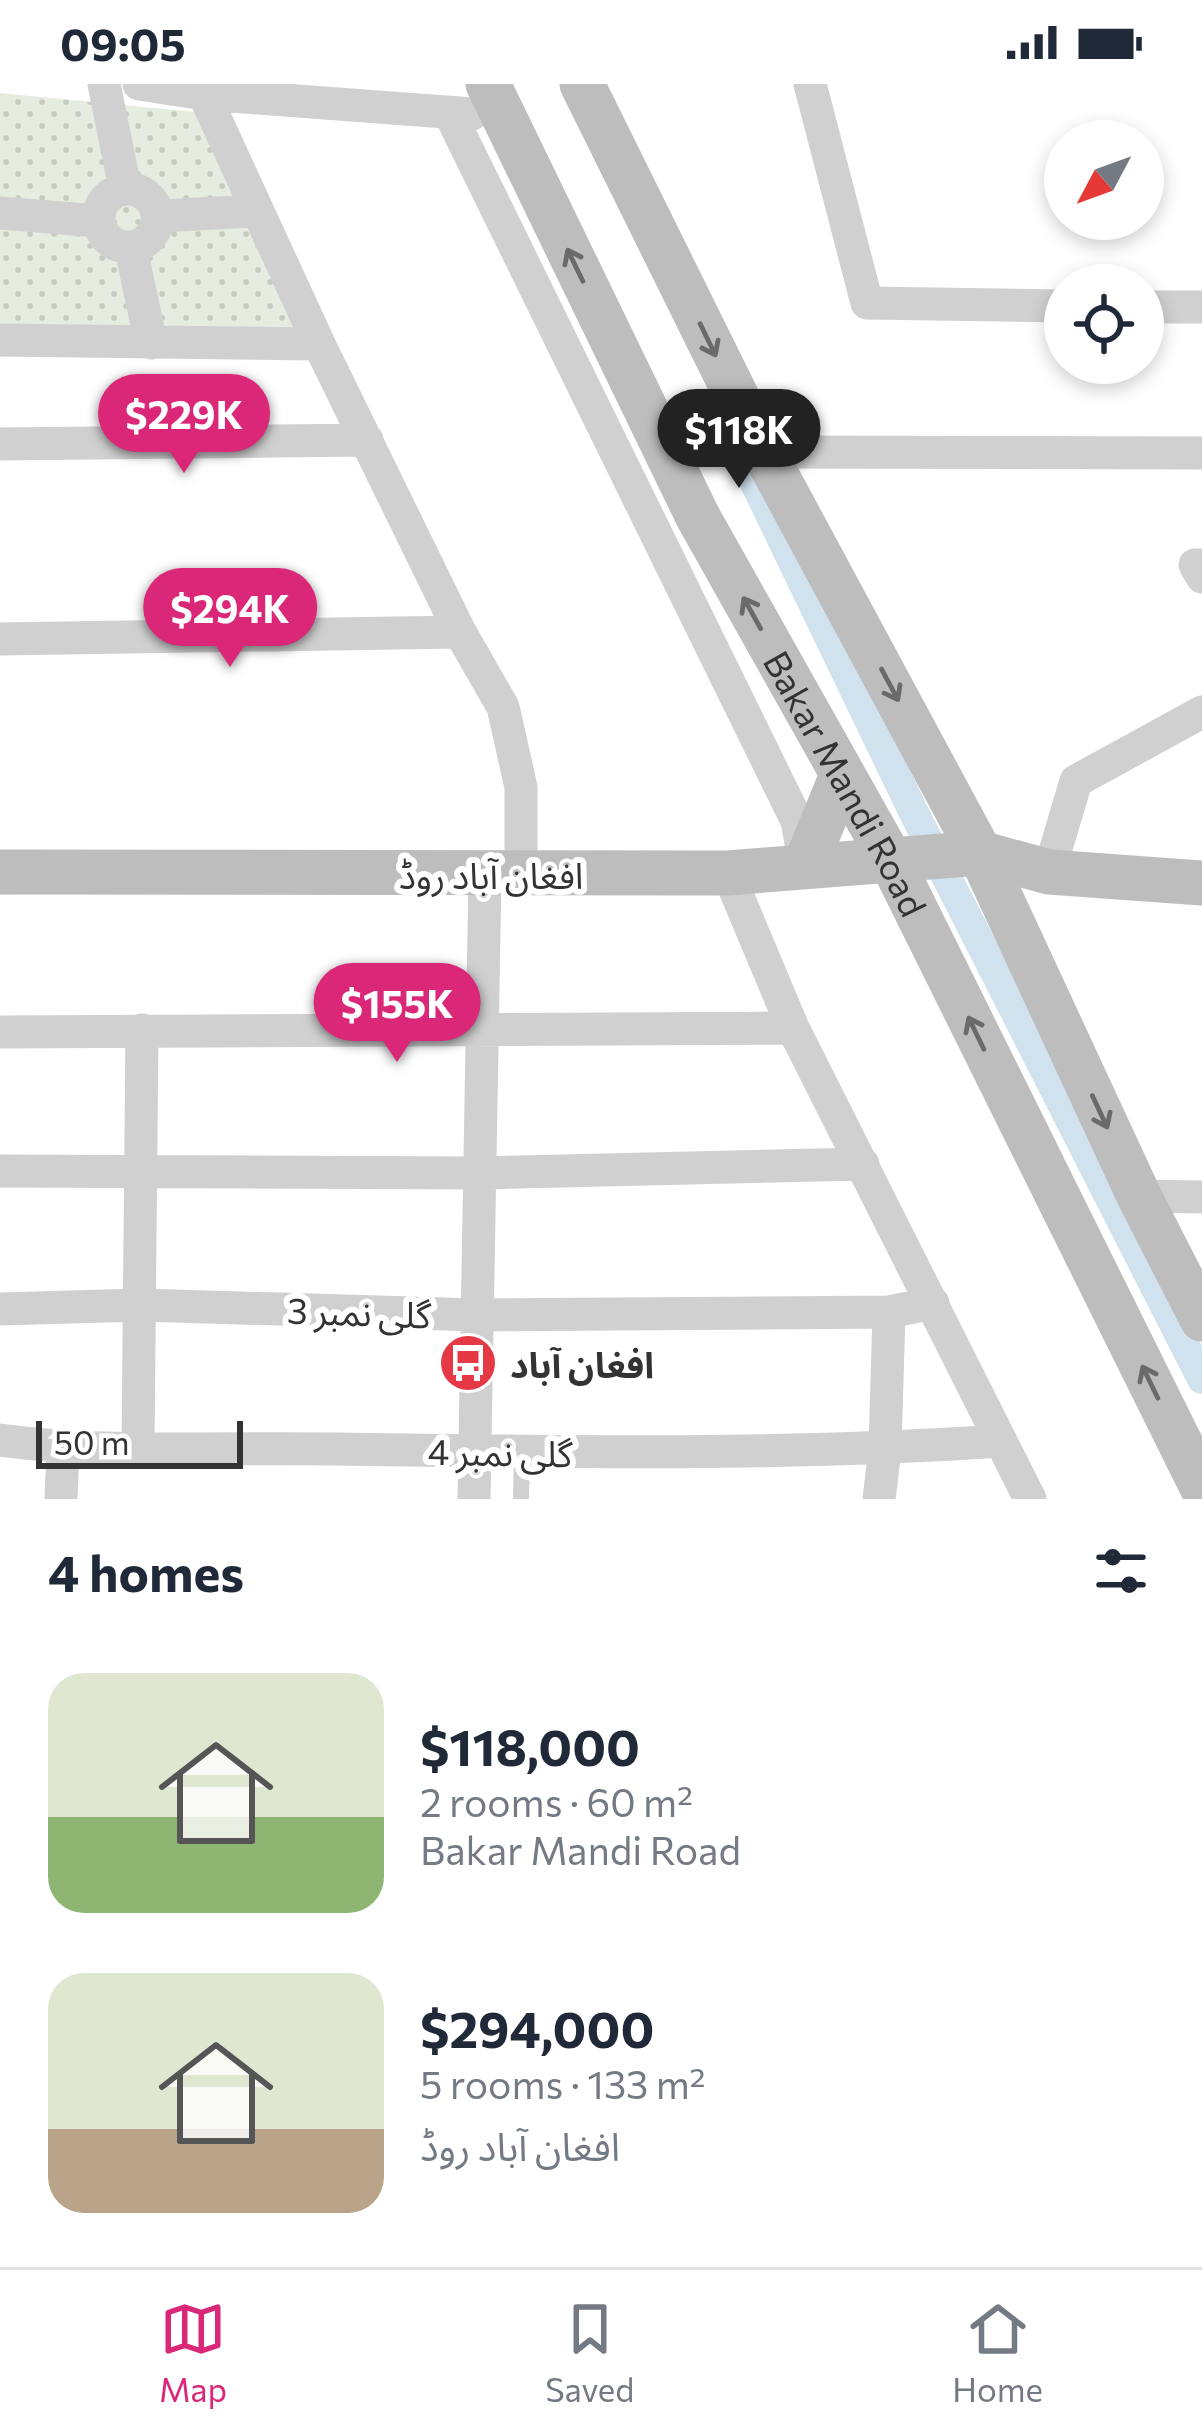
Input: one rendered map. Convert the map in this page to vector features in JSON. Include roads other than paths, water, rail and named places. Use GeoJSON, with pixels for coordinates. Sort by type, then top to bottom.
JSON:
{"type":"FeatureCollection","features":[{"type":"Feature","properties":{"kind":"main road","name":"Bakar Mandi Road"},"geometry":{"type":"LineString","coordinates":[[582,84],[764,452],[940,857],[1202,1487]]}},
{"type":"Feature","properties":{"kind":"main road","name":"Bakar Mandi Road"},"geometry":{"type":"LineString","coordinates":[[495,100],[698,517],[842,775],[940,857],[1138,1196],[1202,1319]]}},
{"type":"Feature","properties":{"kind":"main road"},"geometry":{"type":"LineString","coordinates":[[805,866],[842,775]]}},
{"type":"Feature","properties":{"kind":"main road","name":"افغان آباد روڈ"},"geometry":{"type":"LineString","coordinates":[[0,872],[728,873],[940,857],[1049,872],[1202,883]]}},
{"type":"Feature","properties":{"kind":"street"},"geometry":{"type":"LineString","coordinates":[[104,84],[125,188]]}},
{"type":"Feature","properties":{"kind":"street"},"geometry":{"type":"LineString","coordinates":[[140,84],[204,94],[364,95],[449,112],[495,100]]}},
{"type":"Feature","properties":{"kind":"street"},"geometry":{"type":"LineString","coordinates":[[810,84],[867,303],[1044,306]]}},
{"type":"Feature","properties":{"kind":"street"},"geometry":{"type":"LineString","coordinates":[[204,94],[319,344],[460,632],[502,707],[514,744],[521,787],[480,1031],[474,1499]]}},
{"type":"Feature","properties":{"kind":"street"},"geometry":{"type":"LineString","coordinates":[[449,112],[797,821],[805,866]]}},
{"type":"Feature","properties":{"kind":"street"},"geometry":{"type":"LineString","coordinates":[[125,188],[148,195],[158,216],[152,238],[131,248],[109,242],[98,221],[105,199],[125,188]]}},
{"type":"Feature","properties":{"kind":"street"},"geometry":{"type":"LineString","coordinates":[[158,216],[255,211]]}},
{"type":"Feature","properties":{"kind":"street"},"geometry":{"type":"LineString","coordinates":[[0,213],[98,221]]}},
{"type":"Feature","properties":{"kind":"street"},"geometry":{"type":"LineString","coordinates":[[131,248],[151,343]]}},
{"type":"Feature","properties":{"kind":"street"},"geometry":{"type":"LineString","coordinates":[[1164,307],[1202,308]]}},
{"type":"Feature","properties":{"kind":"street"},"geometry":{"type":"LineString","coordinates":[[0,340],[319,344]]}},
{"type":"Feature","properties":{"kind":"street"},"geometry":{"type":"LineString","coordinates":[[0,444],[367,440]]}},
{"type":"Feature","properties":{"kind":"street"},"geometry":{"type":"LineString","coordinates":[[764,452],[1202,453]]}},
{"type":"Feature","properties":{"kind":"street"},"geometry":{"type":"LineString","coordinates":[[1202,565],[1195,565],[1202,577]]}},
{"type":"Feature","properties":{"kind":"street"},"geometry":{"type":"LineString","coordinates":[[0,639],[460,632]]}},
{"type":"Feature","properties":{"kind":"street"},"geometry":{"type":"LineString","coordinates":[[1049,872],[1076,781],[1202,712]]}},
{"type":"Feature","properties":{"kind":"street"},"geometry":{"type":"LineString","coordinates":[[728,873],[794,1028],[1030,1499]]}},
{"type":"Feature","properties":{"kind":"street"},"geometry":{"type":"LineString","coordinates":[[0,1032],[794,1028]]}},
{"type":"Feature","properties":{"kind":"street"},"geometry":{"type":"LineString","coordinates":[[138,1446],[142,1030]]}},
{"type":"Feature","properties":{"kind":"street"},"geometry":{"type":"LineString","coordinates":[[0,1171],[478,1173],[862,1164]]}},
{"type":"Feature","properties":{"kind":"street"},"geometry":{"type":"LineString","coordinates":[[1138,1196],[1202,1197]]}},
{"type":"Feature","properties":{"kind":"street","name":"گلی نمبر 3"},"geometry":{"type":"LineString","coordinates":[[0,1310],[141,1305],[477,1315],[889,1312],[933,1303]]}},
{"type":"Feature","properties":{"kind":"street"},"geometry":{"type":"LineString","coordinates":[[879,1499],[889,1312]]}},
{"type":"Feature","properties":{"kind":"street","name":"گلی نمبر 4"},"geometry":{"type":"LineString","coordinates":[[0,1440],[63,1448],[522,1453],[885,1449],[1000,1441]]}},
{"type":"Feature","properties":{"kind":"street"},"geometry":{"type":"LineString","coordinates":[[61,1499],[63,1448]]}},
{"type":"Feature","properties":{"kind":"lane"},"geometry":{"type":"LineString","coordinates":[[521,1499],[522,1453]]}},
{"type":"Feature","properties":{"kind":"waterway"},"geometry":{"type":"LineString","coordinates":[[740,452],[913,811],[1202,1379]]}},
{"type":"Feature","properties":{"kind":"place","name":"افغان آباد"},"geometry":{"type":"Point","coordinates":[468,1363]}}]}
